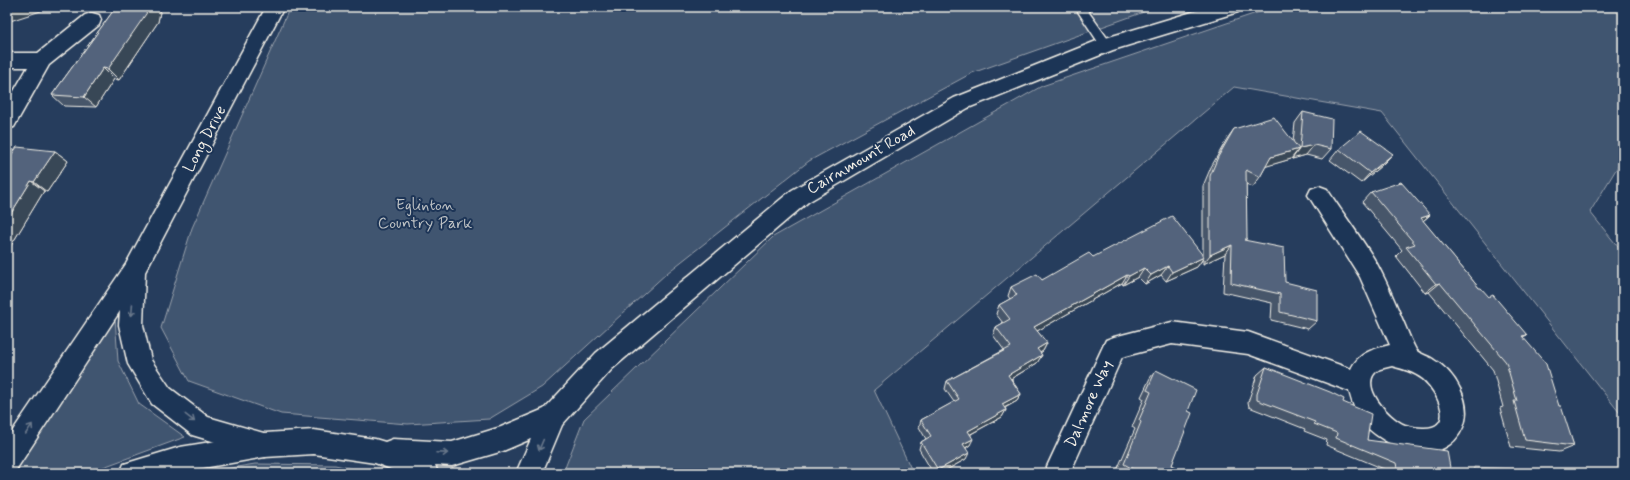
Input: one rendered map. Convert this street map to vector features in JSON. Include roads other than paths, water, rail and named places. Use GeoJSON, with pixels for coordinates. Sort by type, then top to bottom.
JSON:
{"type":"FeatureCollection","features":[{"type":"Feature","properties":{"kind":"main road","name":"Long Drive"},"geometry":{"type":"LineString","coordinates":[[7,461],[134,271],[275,7]]}},
{"type":"Feature","properties":{"kind":"main road","name":"Cairnmount Road"},"geometry":{"type":"LineString","coordinates":[[529,473],[553,417],[604,361],[800,196],[960,103],[1106,45],[1232,7]]}},
{"type":"Feature","properties":{"kind":"main road"},"geometry":{"type":"LineString","coordinates":[[7,121],[42,60],[92,20]]}},
{"type":"Feature","properties":{"kind":"main road"},"geometry":{"type":"LineString","coordinates":[[7,60],[42,60]]}},
{"type":"Feature","properties":{"kind":"main road"},"geometry":{"type":"LineString","coordinates":[[1319,195],[1369,271],[1408,358]]}},
{"type":"Feature","properties":{"kind":"main road","name":"Long Drive"},"geometry":{"type":"LineString","coordinates":[[134,271],[131,325],[140,364],[161,396],[202,427],[265,445]]}},
{"type":"Feature","properties":{"kind":"main road","name":"Dalmore Way"},"geometry":{"type":"LineString","coordinates":[[1057,473],[1114,348],[1172,333],[1248,343],[1359,383]]}},
{"type":"Feature","properties":{"kind":"main road"},"geometry":{"type":"LineString","coordinates":[[1392,355],[1408,358],[1430,370],[1443,382],[1453,402],[1455,416],[1448,432],[1436,439],[1415,440],[1398,436],[1380,424],[1368,411],[1361,396],[1359,383],[1363,370],[1371,361],[1383,356],[1392,355]]}},
{"type":"Feature","properties":{"kind":"main road","name":"Cairnmount Road"},"geometry":{"type":"LineString","coordinates":[[375,451],[452,454],[503,439],[553,417]]}},
{"type":"Feature","properties":{"kind":"main road"},"geometry":{"type":"LineString","coordinates":[[133,473],[180,459],[265,445],[314,442],[375,451],[416,466],[425,473]]}},
{"type":"Feature","properties":{"kind":"lane"},"geometry":{"type":"LineString","coordinates":[[1080,7],[1106,45]]}},
{"type":"Feature","properties":{"kind":"park label","name":"Eglinton Country Park"},"geometry":{"type":"Point","coordinates":[425,214]}}]}
